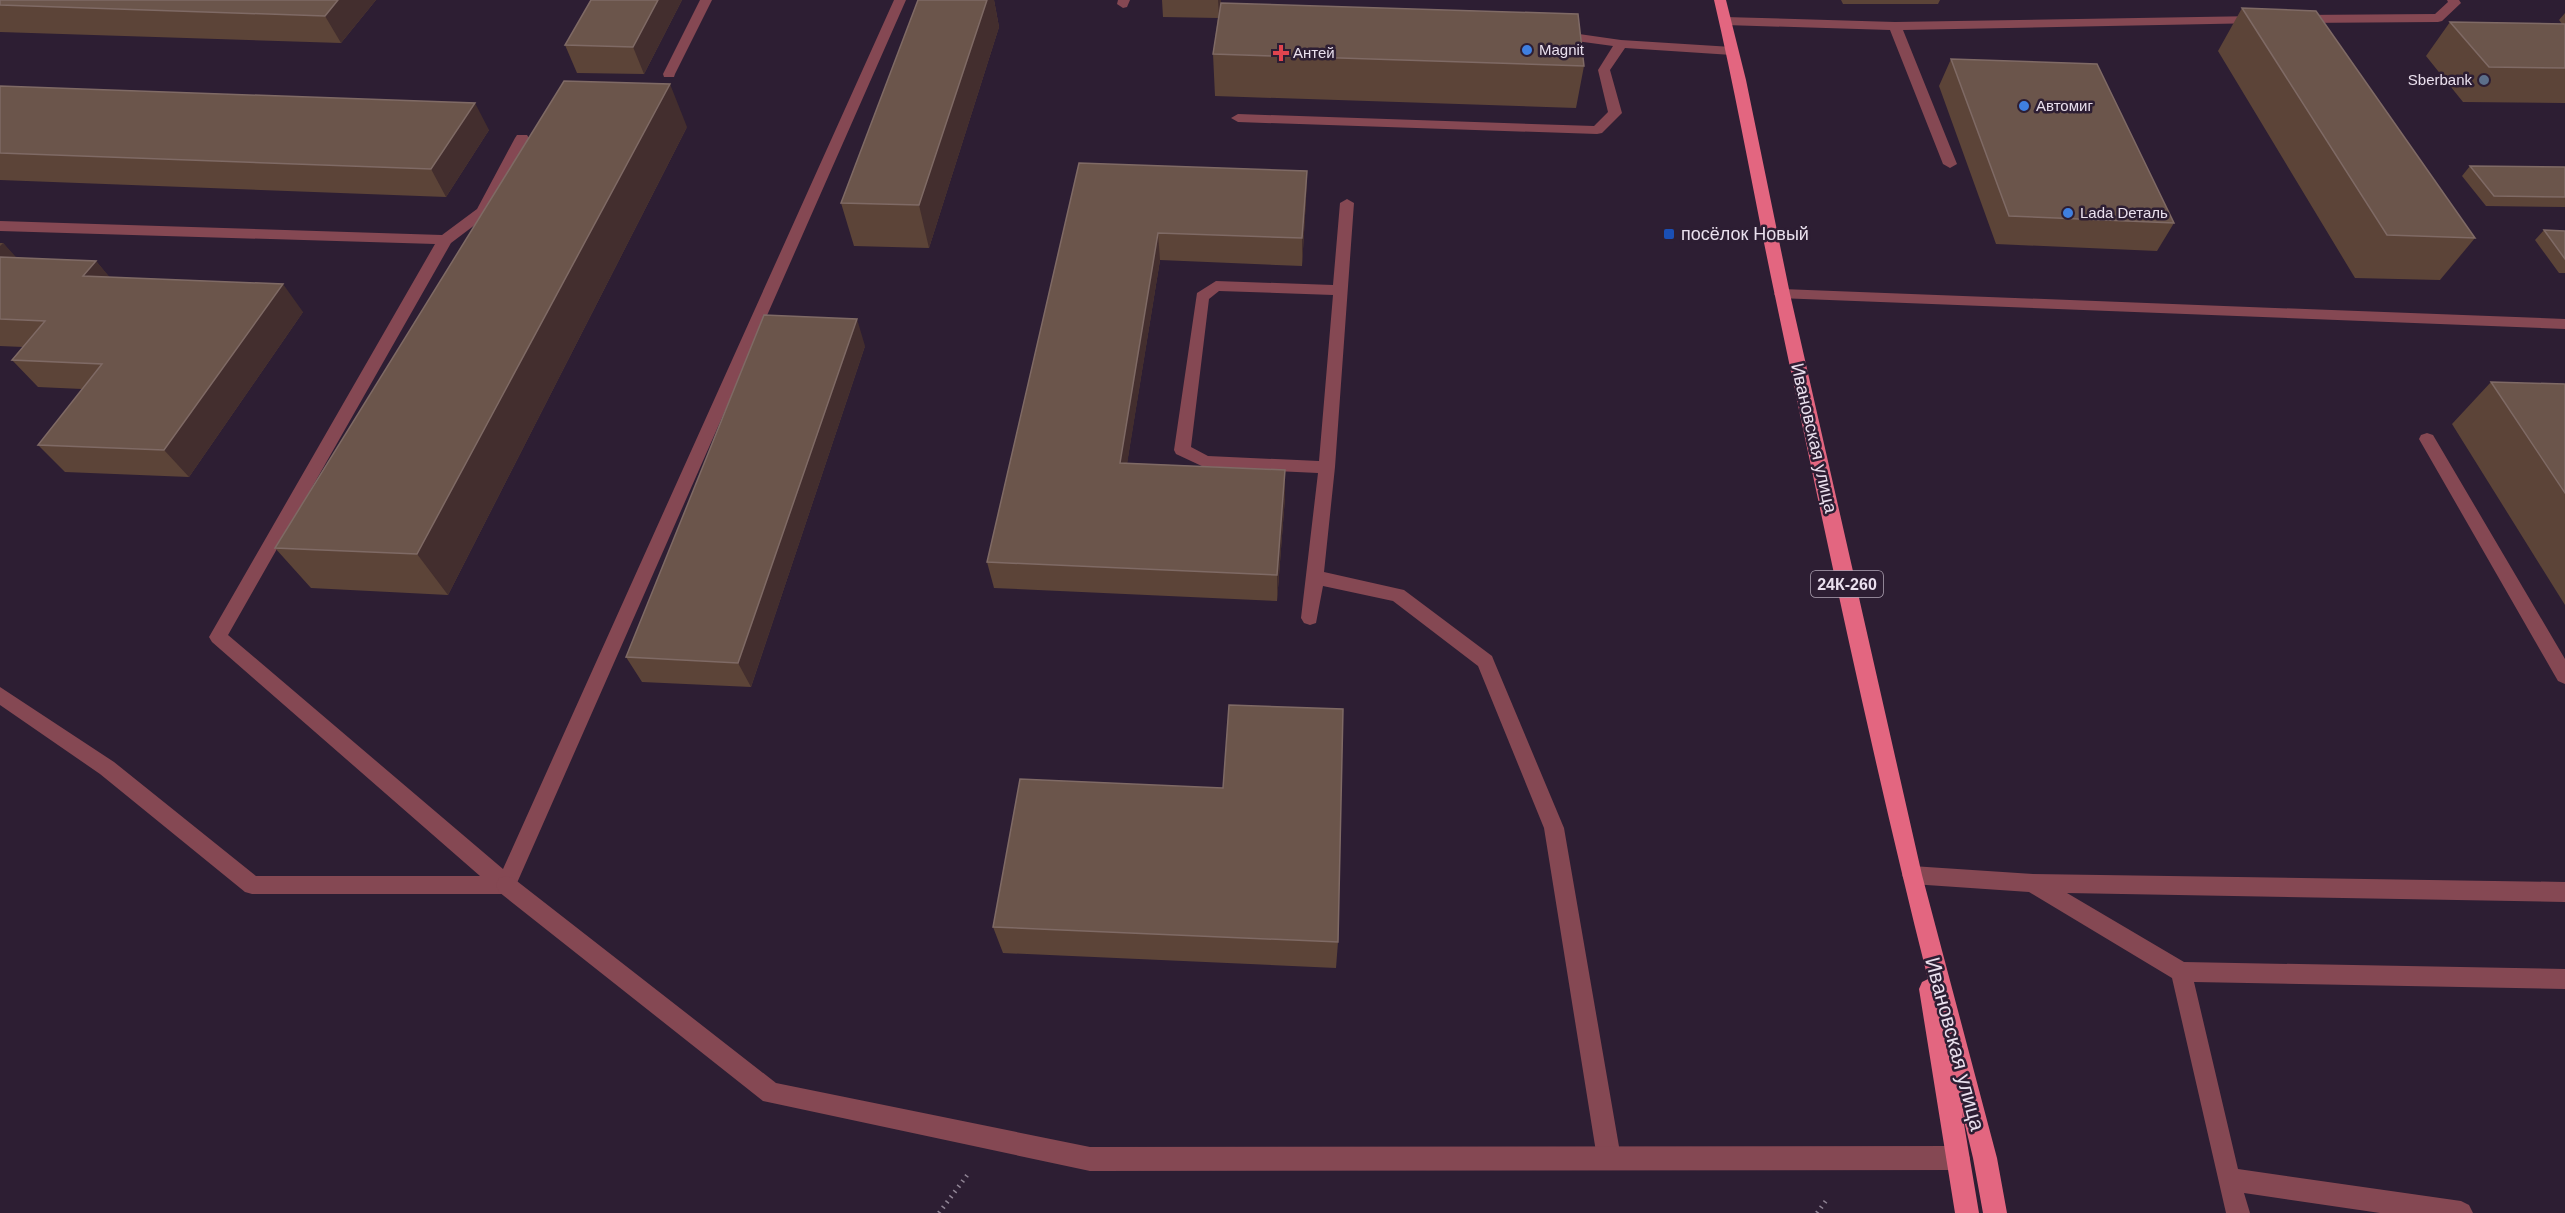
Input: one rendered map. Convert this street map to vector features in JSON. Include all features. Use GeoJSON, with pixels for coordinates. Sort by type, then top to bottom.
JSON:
{"type":"FeatureCollection","features":[{"type":"Feature","properties":{"kind":"main road","name":"Ивановская улица"},"geometry":{"type":"LineString","coordinates":[[1720,0],[1782,294],[1912,875],[1985,1158],[1995,1213]]}},
{"type":"Feature","properties":{"kind":"main road","name":"Ивановская улица"},"geometry":{"type":"LineString","coordinates":[[1912,875],[1967,1213]]}},
{"type":"Feature","properties":{"kind":"street"},"geometry":{"type":"LineString","coordinates":[[669,74],[706,0]]}},
{"type":"Feature","properties":{"kind":"street"},"geometry":{"type":"LineString","coordinates":[[506,885],[900,0]]}},
{"type":"Feature","properties":{"kind":"street"},"geometry":{"type":"LineString","coordinates":[[1725,21],[1895,26],[2438,18],[2455,3],[2453,0]]}},
{"type":"Feature","properties":{"kind":"street"},"geometry":{"type":"LineString","coordinates":[[1895,26],[1950,164]]}},
{"type":"Feature","properties":{"kind":"street"},"geometry":{"type":"LineString","coordinates":[[1539,35],[1575,36],[1621,44],[1732,51]]}},
{"type":"Feature","properties":{"kind":"street"},"geometry":{"type":"LineString","coordinates":[[1238,118],[1597,130],[1615,113],[1604,70],[1621,44]]}},
{"type":"Feature","properties":{"kind":"street"},"geometry":{"type":"LineString","coordinates":[[522,138],[483,212],[445,240],[218,637],[506,885],[771,1093],[1090,1159],[1958,1158]]}},
{"type":"Feature","properties":{"kind":"street"},"geometry":{"type":"LineString","coordinates":[[1310,618],[1327,467],[1347,203]]}},
{"type":"Feature","properties":{"kind":"street"},"geometry":{"type":"LineString","coordinates":[[0,226],[445,240]]}},
{"type":"Feature","properties":{"kind":"street"},"geometry":{"type":"LineString","coordinates":[[1327,467],[1206,462],[1182,450],[1202,297],[1216,286],[1340,290]]}},
{"type":"Feature","properties":{"kind":"street"},"geometry":{"type":"LineString","coordinates":[[1782,294],[2565,324]]}},
{"type":"Feature","properties":{"kind":"street"},"geometry":{"type":"LineString","coordinates":[[2427,439],[2565,676]]}},
{"type":"Feature","properties":{"kind":"street"},"geometry":{"type":"LineString","coordinates":[[1314,577],[1398,595],[1485,662],[1554,828],[1609,1158]]}},
{"type":"Feature","properties":{"kind":"street"},"geometry":{"type":"LineString","coordinates":[[0,695],[107,768],[252,885],[506,885]]}},
{"type":"Feature","properties":{"kind":"street"},"geometry":{"type":"LineString","coordinates":[[1912,875],[2032,884],[2565,892]]}},
{"type":"Feature","properties":{"kind":"street"},"geometry":{"type":"LineString","coordinates":[[2032,884],[2181,972],[2565,979]]}},
{"type":"Feature","properties":{"kind":"street"},"geometry":{"type":"LineString","coordinates":[[2181,972],[2238,1213]]}},
{"type":"Feature","properties":{"kind":"street"},"geometry":{"type":"LineString","coordinates":[[2229,1179],[2400,1209],[2461,1213]]}},
{"type":"Feature","properties":{"kind":"building"},"geometry":{"type":"Polygon","coordinates":[[[0,0],[338,0],[325,16],[0,5],[0,0]]]}},
{"type":"Feature","properties":{"kind":"building"},"geometry":{"type":"Polygon","coordinates":[[[591,0],[658,0],[633,47],[565,45],[591,0]]]}},
{"type":"Feature","properties":{"kind":"building"},"geometry":{"type":"Polygon","coordinates":[[[918,0],[987,0],[919,205],[841,203],[918,0]]]}},
{"type":"Feature","properties":{"kind":"building"},"geometry":{"type":"Polygon","coordinates":[[[1221,3],[1578,14],[1584,66],[1213,54],[1221,3]]]}},
{"type":"Feature","properties":{"kind":"building"},"geometry":{"type":"Polygon","coordinates":[[[2242,8],[2316,11],[2475,238],[2387,235],[2242,8]]]}},
{"type":"Feature","properties":{"kind":"building"},"geometry":{"type":"Polygon","coordinates":[[[2450,22],[2565,24],[2565,68],[2489,67],[2450,22]]]}},
{"type":"Feature","properties":{"kind":"building"},"geometry":{"type":"Polygon","coordinates":[[[1951,59],[2097,64],[2174,223],[2009,216],[1951,59]]]}},
{"type":"Feature","properties":{"kind":"building"},"geometry":{"type":"Polygon","coordinates":[[[564,81],[670,84],[417,554],[275,548],[564,81]]]}},
{"type":"Feature","properties":{"kind":"building"},"geometry":{"type":"Polygon","coordinates":[[[0,86],[475,103],[431,169],[0,153],[0,86]]]}},
{"type":"Feature","properties":{"kind":"building"},"geometry":{"type":"Polygon","coordinates":[[[1079,163],[1307,171],[1302,238],[1158,233],[1120,463],[1285,470],[1277,575],[987,562],[1079,163]]]}},
{"type":"Feature","properties":{"kind":"building"},"geometry":{"type":"Polygon","coordinates":[[[2470,166],[2565,167],[2565,197],[2494,196],[2470,166]]]}},
{"type":"Feature","properties":{"kind":"building"},"geometry":{"type":"Polygon","coordinates":[[[2544,230],[2565,231],[2565,259],[2544,230]]]}},
{"type":"Feature","properties":{"kind":"building"},"geometry":{"type":"Polygon","coordinates":[[[0,257],[96,261],[83,276],[283,284],[164,450],[38,445],[102,364],[12,360],[45,321],[0,319],[0,257]]]}},
{"type":"Feature","properties":{"kind":"building"},"geometry":{"type":"Polygon","coordinates":[[[764,315],[857,319],[738,663],[626,657],[764,315]]]}},
{"type":"Feature","properties":{"kind":"building"},"geometry":{"type":"Polygon","coordinates":[[[2491,382],[2565,384],[2565,493],[2491,382]]]}},
{"type":"Feature","properties":{"kind":"building"},"geometry":{"type":"Polygon","coordinates":[[[1229,705],[1343,709],[1338,942],[993,927],[1020,779],[1223,788],[1229,705]]]}},
{"type":"Feature","properties":{"kind":"place","name":"Magnit"},"geometry":{"type":"Point","coordinates":[1527,50]}},
{"type":"Feature","properties":{"kind":"place","name":"Антей"},"geometry":{"type":"Point","coordinates":[1281,53]}},
{"type":"Feature","properties":{"kind":"place","name":"Sberbank"},"geometry":{"type":"Point","coordinates":[2484,80]}},
{"type":"Feature","properties":{"kind":"place","name":"Автомиг"},"geometry":{"type":"Point","coordinates":[2024,106]}},
{"type":"Feature","properties":{"kind":"place","name":"Lada Dеталь"},"geometry":{"type":"Point","coordinates":[2068,213]}},
{"type":"Feature","properties":{"kind":"place","name":"посёлок Новый"},"geometry":{"type":"Point","coordinates":[1669,234]}}]}
